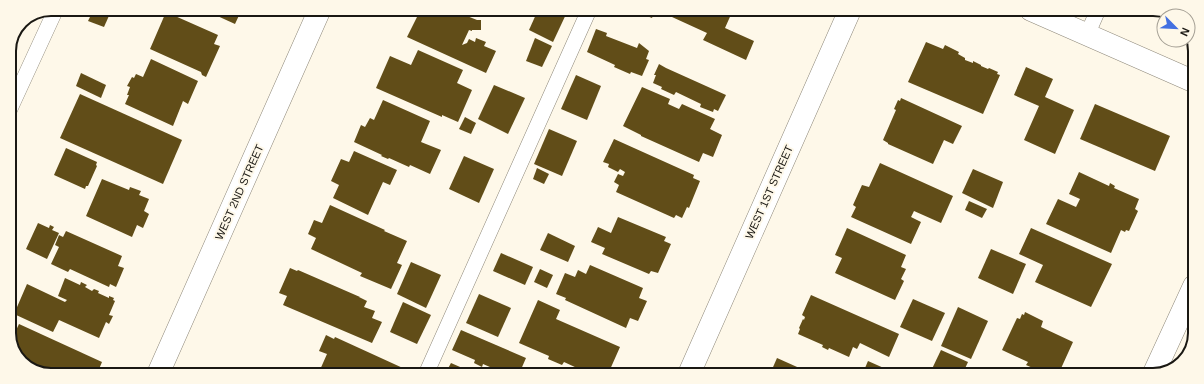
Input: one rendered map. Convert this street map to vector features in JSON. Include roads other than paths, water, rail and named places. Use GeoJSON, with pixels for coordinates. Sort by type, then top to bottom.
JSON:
{"type":"FeatureCollection","features":[{"type":"Feature","properties":{"kind":"street","name":"WEST 2ND STREET"},"geometry":{"type":"LineString","coordinates":[[161,368],[317,16]]}},
{"type":"Feature","properties":{"kind":"street","name":"WEST 1ST STREET"},"geometry":{"type":"LineString","coordinates":[[691,368],[847,16]]}},
{"type":"Feature","properties":{"kind":"street"},"geometry":{"type":"LineString","coordinates":[[1044,16],[1188,79]]}},
{"type":"Feature","properties":{"kind":"street"},"geometry":{"type":"LineString","coordinates":[[1156,368],[1188,299]]}},
{"type":"Feature","properties":{"kind":"lane"},"geometry":{"type":"LineString","coordinates":[[16,96],[53,16]]}},
{"type":"Feature","properties":{"kind":"lane"},"geometry":{"type":"LineString","coordinates":[[429,368],[586,16]]}},
{"type":"Feature","properties":{"kind":"lane"},"geometry":{"type":"LineString","coordinates":[[1087,35],[1095,16]]}}]}
